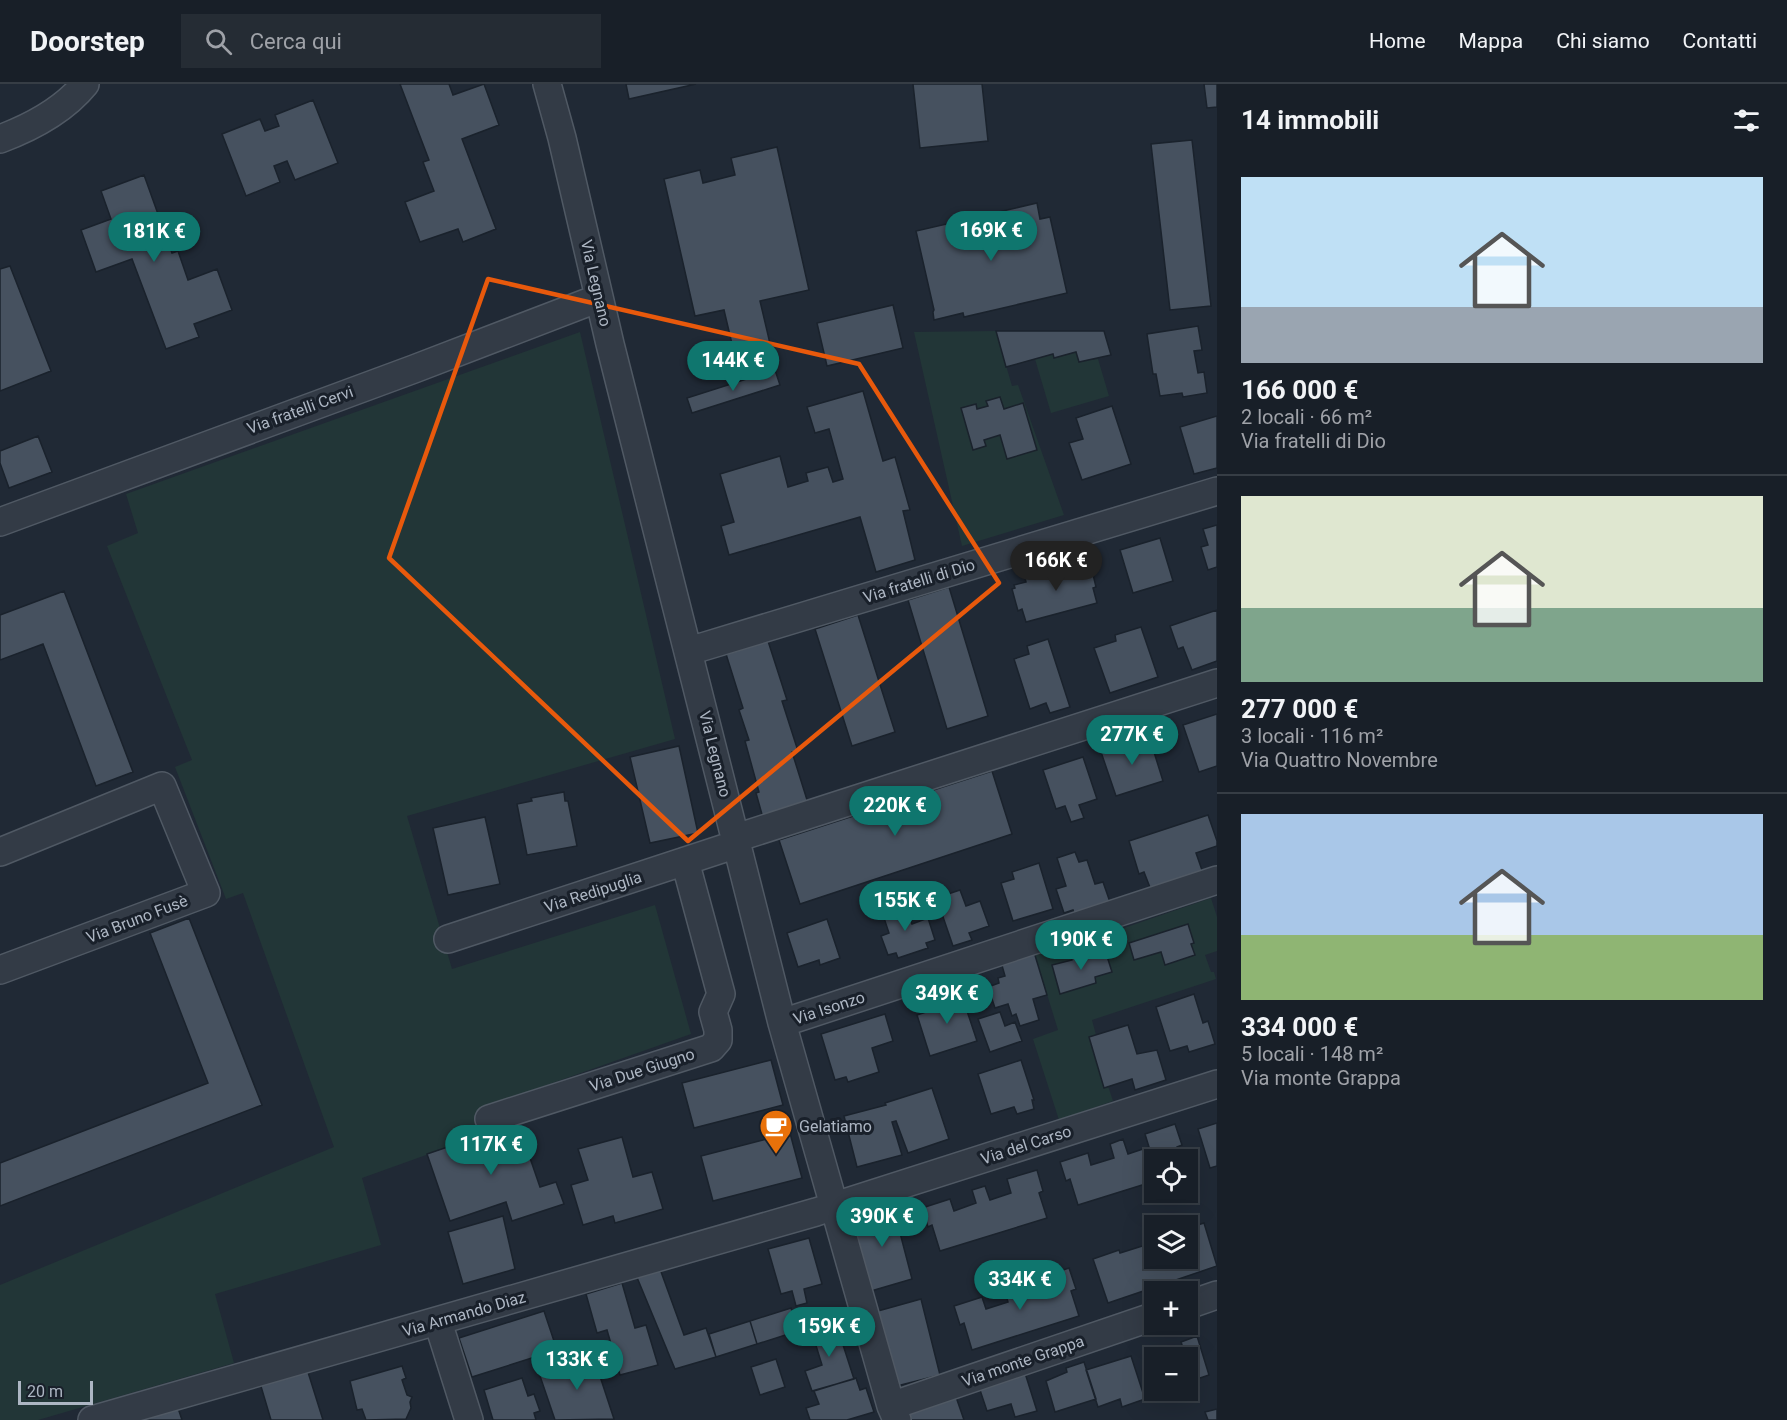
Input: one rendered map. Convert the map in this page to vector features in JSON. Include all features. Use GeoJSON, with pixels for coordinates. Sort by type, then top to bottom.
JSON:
{"type":"FeatureCollection","features":[{"type":"Feature","properties":{"kind":"street"},"geometry":{"type":"LineString","coordinates":[[0,139],[40,122],[72,100],[85,84]]}},
{"type":"Feature","properties":{"kind":"street","name":"Via Legnano"},"geometry":{"type":"LineString","coordinates":[[547,84],[782,1023],[894,1413]]}},
{"type":"Feature","properties":{"kind":"street","name":"Via fratelli Cervi"},"geometry":{"type":"LineString","coordinates":[[0,522],[599,298]]}},
{"type":"Feature","properties":{"kind":"street","name":"Via fratelli di Dio"},"geometry":{"type":"LineString","coordinates":[[689,651],[1217,491]]}},
{"type":"Feature","properties":{"kind":"street","name":"Via Redipuglia"},"geometry":{"type":"LineString","coordinates":[[448,939],[1217,683]]}},
{"type":"Feature","properties":{"kind":"street","name":"Via Bruno Fusè"},"geometry":{"type":"LineString","coordinates":[[0,852],[162,786],[206,893],[0,970]]}},
{"type":"Feature","properties":{"kind":"street","name":"Via Due Giugno"},"geometry":{"type":"LineString","coordinates":[[489,1119],[711,1048],[718,1040],[713,1012],[720,994],[685,861]]}},
{"type":"Feature","properties":{"kind":"street","name":"Via Isonzo"},"geometry":{"type":"LineString","coordinates":[[782,1023],[1217,880]]}},
{"type":"Feature","properties":{"kind":"street","name":"Via del Carso"},"geometry":{"type":"LineString","coordinates":[[834,1206],[1217,1084]]}},
{"type":"Feature","properties":{"kind":"street","name":"Via Armando Diaz"},"geometry":{"type":"LineString","coordinates":[[92,1420],[834,1206]]}},
{"type":"Feature","properties":{"kind":"street"},"geometry":{"type":"LineString","coordinates":[[1198,1302],[1217,1295]]}},
{"type":"Feature","properties":{"kind":"street","name":"Via monte Grappa"},"geometry":{"type":"LineString","coordinates":[[894,1413],[1144,1320]]}},
{"type":"Feature","properties":{"kind":"street"},"geometry":{"type":"LineString","coordinates":[[438,1322],[469,1420]]}},
{"type":"Feature","properties":{"kind":"highlighted area"},"geometry":{"type":"Polygon","coordinates":[[[488,279],[859,364],[999,583],[688,841],[389,558],[488,279]]]}},
{"type":"Feature","properties":{"kind":"green space"},"geometry":{"type":"Polygon","coordinates":[[[996,331],[1012,386],[1018,385],[1064,515],[962,546],[914,332],[996,331]]]}},
{"type":"Feature","properties":{"kind":"green space"},"geometry":{"type":"Polygon","coordinates":[[[580,332],[675,739],[407,816],[452,969],[655,905],[691,1034],[485,1107],[493,1131],[362,1178],[381,1245],[215,1294],[234,1363],[38,1420],[0,1420],[0,1285],[334,1147],[243,893],[226,899],[175,767],[192,760],[107,546],[138,533],[126,494],[580,332]]]}},
{"type":"Feature","properties":{"kind":"green space"},"geometry":{"type":"Polygon","coordinates":[[[1076,352],[1092,360],[1098,359],[1109,396],[1051,413],[1035,359],[1053,354],[1054,357],[1076,352]]]}},
{"type":"Feature","properties":{"kind":"green space"},"geometry":{"type":"Polygon","coordinates":[[[1211,898],[1217,917],[1217,951],[1205,955],[1216,979],[1092,1020],[1096,1035],[1089,1038],[1104,1087],[1108,1086],[1113,1101],[1059,1120],[1033,1039],[1058,1030],[1035,955],[1211,898]]]}},
{"type":"Feature","properties":{"kind":"building"},"geometry":{"type":"Polygon","coordinates":[[[400,84],[449,84],[453,95],[484,84],[499,125],[462,139],[496,229],[463,242],[458,229],[420,242],[405,202],[434,191],[423,162],[429,160],[400,84]]]}},
{"type":"Feature","properties":{"kind":"building"},"geometry":{"type":"Polygon","coordinates":[[[626,84],[696,84],[629,99],[626,84]]]}},
{"type":"Feature","properties":{"kind":"building"},"geometry":{"type":"Polygon","coordinates":[[[913,84],[982,84],[988,141],[920,148],[913,84]]]}},
{"type":"Feature","properties":{"kind":"building"},"geometry":{"type":"Polygon","coordinates":[[[1204,84],[1217,84],[1217,107],[1207,108],[1204,84]]]}},
{"type":"Feature","properties":{"kind":"building"},"geometry":{"type":"Polygon","coordinates":[[[313,100],[338,163],[295,180],[287,161],[274,166],[280,182],[246,196],[222,134],[260,119],[265,131],[279,126],[275,115],[313,100]]]}},
{"type":"Feature","properties":{"kind":"building"},"geometry":{"type":"Polygon","coordinates":[[[1192,140],[1211,306],[1170,310],[1151,144],[1192,140]]]}},
{"type":"Feature","properties":{"kind":"building"},"geometry":{"type":"Polygon","coordinates":[[[777,147],[809,290],[760,301],[772,352],[736,361],[724,310],[695,316],[664,179],[700,170],[703,183],[735,175],[731,158],[777,147]]]}},
{"type":"Feature","properties":{"kind":"building"},"geometry":{"type":"Polygon","coordinates":[[[144,175],[172,253],[178,251],[188,280],[217,269],[232,310],[194,324],[199,337],[166,349],[132,259],[96,272],[81,230],[111,219],[101,191],[144,175]]]}},
{"type":"Feature","properties":{"kind":"building"},"geometry":{"type":"Polygon","coordinates":[[[1037,203],[1040,219],[1050,217],[1067,293],[964,317],[963,313],[934,320],[934,310],[916,231],[1037,203]]]}},
{"type":"Feature","properties":{"kind":"building"},"geometry":{"type":"Polygon","coordinates":[[[10,266],[51,371],[0,391],[0,269],[10,266]]]}},
{"type":"Feature","properties":{"kind":"building"},"geometry":{"type":"Polygon","coordinates":[[[893,305],[903,348],[827,366],[817,323],[893,305]]]}},
{"type":"Feature","properties":{"kind":"building"},"geometry":{"type":"Polygon","coordinates":[[[1198,326],[1202,350],[1194,351],[1198,373],[1204,372],[1207,393],[1183,397],[1182,393],[1160,396],[1156,374],[1153,374],[1147,334],[1198,326]]]}},
{"type":"Feature","properties":{"kind":"building"},"geometry":{"type":"Polygon","coordinates":[[[996,331],[1104,331],[1111,355],[1079,362],[1076,352],[1054,358],[1053,354],[1006,367],[996,331]]]}},
{"type":"Feature","properties":{"kind":"building"},"geometry":{"type":"Polygon","coordinates":[[[775,370],[780,385],[692,413],[687,398],[775,370]]]}},
{"type":"Feature","properties":{"kind":"building"},"geometry":{"type":"Polygon","coordinates":[[[863,391],[883,461],[895,457],[910,510],[903,511],[915,560],[876,572],[860,517],[729,555],[721,526],[734,522],[720,474],[780,456],[788,487],[808,481],[806,473],[828,467],[833,482],[843,479],[829,429],[815,433],[807,407],[863,391]]]}},
{"type":"Feature","properties":{"kind":"building"},"geometry":{"type":"Polygon","coordinates":[[[1000,397],[1004,409],[1023,403],[1037,450],[1007,459],[1000,435],[984,440],[986,446],[973,450],[961,408],[976,404],[977,409],[988,406],[986,401],[1000,397]]]}},
{"type":"Feature","properties":{"kind":"building"},"geometry":{"type":"Polygon","coordinates":[[[1112,406],[1131,464],[1082,480],[1069,443],[1083,439],[1076,418],[1112,406]]]}},
{"type":"Feature","properties":{"kind":"building"},"geometry":{"type":"Polygon","coordinates":[[[1217,416],[1217,468],[1194,474],[1180,427],[1217,416]]]}},
{"type":"Feature","properties":{"kind":"building"},"geometry":{"type":"Polygon","coordinates":[[[38,436],[52,472],[9,488],[0,463],[0,451],[38,436]]]}},
{"type":"Feature","properties":{"kind":"building"},"geometry":{"type":"Polygon","coordinates":[[[1217,525],[1217,567],[1208,570],[1201,547],[1208,545],[1203,529],[1217,525]]]}},
{"type":"Feature","properties":{"kind":"building"},"geometry":{"type":"Polygon","coordinates":[[[1160,538],[1173,581],[1133,593],[1120,550],[1160,538]]]}},
{"type":"Feature","properties":{"kind":"building"},"geometry":{"type":"Polygon","coordinates":[[[1075,564],[1075,568],[1091,566],[1097,603],[1026,622],[1022,609],[1018,611],[1012,589],[1015,588],[1014,585],[1026,582],[1025,578],[1075,564]]]}},
{"type":"Feature","properties":{"kind":"building"},"geometry":{"type":"Polygon","coordinates":[[[949,587],[988,716],[947,729],[908,600],[949,587]]]}},
{"type":"Feature","properties":{"kind":"building"},"geometry":{"type":"Polygon","coordinates":[[[64,591],[133,772],[96,786],[43,644],[0,660],[0,615],[64,591]]]}},
{"type":"Feature","properties":{"kind":"building"},"geometry":{"type":"Polygon","coordinates":[[[1217,610],[1217,661],[1192,670],[1183,647],[1178,649],[1170,626],[1217,610]]]}},
{"type":"Feature","properties":{"kind":"building"},"geometry":{"type":"Polygon","coordinates":[[[858,615],[895,732],[852,746],[815,629],[858,615]]]}},
{"type":"Feature","properties":{"kind":"building"},"geometry":{"type":"Polygon","coordinates":[[[1141,627],[1158,677],[1110,693],[1094,648],[1116,641],[1115,635],[1141,627]]]}},
{"type":"Feature","properties":{"kind":"building"},"geometry":{"type":"Polygon","coordinates":[[[1048,639],[1070,707],[1050,713],[1046,703],[1030,709],[1014,659],[1029,654],[1027,646],[1048,639]]]}},
{"type":"Feature","properties":{"kind":"building"},"geometry":{"type":"Polygon","coordinates":[[[768,641],[787,700],[782,701],[798,751],[792,752],[808,803],[763,818],[756,793],[759,792],[745,741],[749,740],[739,710],[743,708],[726,654],[768,641]]]}},
{"type":"Feature","properties":{"kind":"building"},"geometry":{"type":"Polygon","coordinates":[[[1217,714],[1217,766],[1199,772],[1183,725],[1217,714]]]}},
{"type":"Feature","properties":{"kind":"building"},"geometry":{"type":"Polygon","coordinates":[[[1149,736],[1163,781],[1116,796],[1101,752],[1149,736]]]}},
{"type":"Feature","properties":{"kind":"building"},"geometry":{"type":"Polygon","coordinates":[[[679,746],[698,833],[650,843],[630,757],[679,746]]]}},
{"type":"Feature","properties":{"kind":"building"},"geometry":{"type":"Polygon","coordinates":[[[1083,757],[1097,799],[1079,805],[1084,818],[1071,822],[1065,806],[1056,809],[1043,770],[1083,757]]]}},
{"type":"Feature","properties":{"kind":"building"},"geometry":{"type":"Polygon","coordinates":[[[992,771],[1012,834],[800,904],[779,840],[992,771]]]}},
{"type":"Feature","properties":{"kind":"building"},"geometry":{"type":"Polygon","coordinates":[[[564,792],[577,846],[527,855],[517,804],[532,801],[531,798],[564,792]]]}},
{"type":"Feature","properties":{"kind":"building"},"geometry":{"type":"Polygon","coordinates":[[[1208,815],[1217,846],[1196,853],[1203,873],[1151,890],[1144,872],[1139,874],[1129,841],[1208,815]]]}},
{"type":"Feature","properties":{"kind":"building"},"geometry":{"type":"Polygon","coordinates":[[[485,817],[500,884],[448,895],[433,828],[485,817]]]}},
{"type":"Feature","properties":{"kind":"building"},"geometry":{"type":"Polygon","coordinates":[[[1075,852],[1079,862],[1087,860],[1095,884],[1103,882],[1110,902],[1074,913],[1073,910],[1064,913],[1056,889],[1066,886],[1057,858],[1075,852]]]}},
{"type":"Feature","properties":{"kind":"building"},"geometry":{"type":"Polygon","coordinates":[[[1039,863],[1053,909],[1013,921],[1001,883],[1014,879],[1012,872],[1039,863]]]}},
{"type":"Feature","properties":{"kind":"building"},"geometry":{"type":"Polygon","coordinates":[[[960,890],[966,906],[980,901],[989,926],[969,933],[972,940],[953,946],[939,897],[960,890]]]}},
{"type":"Feature","properties":{"kind":"building"},"geometry":{"type":"Polygon","coordinates":[[[904,901],[912,924],[928,918],[935,940],[926,943],[928,948],[898,958],[896,953],[888,955],[881,936],[889,933],[881,909],[904,901]]]}},
{"type":"Feature","properties":{"kind":"building"},"geometry":{"type":"Polygon","coordinates":[[[189,918],[262,1105],[0,1206],[0,1163],[208,1083],[150,933],[189,918]]]}},
{"type":"Feature","properties":{"kind":"building"},"geometry":{"type":"Polygon","coordinates":[[[827,919],[840,958],[820,965],[819,960],[798,967],[787,933],[827,919]]]}},
{"type":"Feature","properties":{"kind":"building"},"geometry":{"type":"Polygon","coordinates":[[[1188,924],[1195,955],[1165,965],[1161,952],[1134,960],[1129,943],[1188,924]]]}},
{"type":"Feature","properties":{"kind":"building"},"geometry":{"type":"Polygon","coordinates":[[[1089,950],[1091,957],[1106,953],[1112,972],[1095,977],[1096,983],[1060,994],[1052,965],[1072,960],[1071,955],[1089,950]]]}},
{"type":"Feature","properties":{"kind":"building"},"geometry":{"type":"Polygon","coordinates":[[[1034,952],[1047,995],[1033,999],[1039,1020],[1020,1026],[1016,1014],[1012,1016],[1008,1004],[995,1008],[988,987],[999,983],[998,978],[1005,976],[1001,962],[1034,952]]]}},
{"type":"Feature","properties":{"kind":"building"},"geometry":{"type":"Polygon","coordinates":[[[961,993],[977,1041],[930,1056],[917,1015],[932,1010],[929,1003],[961,993]]]}},
{"type":"Feature","properties":{"kind":"building"},"geometry":{"type":"Polygon","coordinates":[[[1194,994],[1203,1023],[1208,1021],[1215,1044],[1189,1052],[1187,1046],[1170,1051],[1156,1007],[1194,994]]]}},
{"type":"Feature","properties":{"kind":"building"},"geometry":{"type":"Polygon","coordinates":[[[1000,1012],[1005,1026],[1015,1022],[1022,1041],[990,1052],[978,1019],[1000,1012]]]}},
{"type":"Feature","properties":{"kind":"building"},"geometry":{"type":"Polygon","coordinates":[[[885,1014],[893,1041],[872,1048],[879,1072],[848,1082],[846,1077],[835,1080],[821,1034],[885,1014]]]}},
{"type":"Feature","properties":{"kind":"building"},"geometry":{"type":"Polygon","coordinates":[[[1128,1025],[1137,1054],[1157,1050],[1166,1080],[1135,1090],[1132,1079],[1104,1088],[1089,1037],[1128,1025]]]}},
{"type":"Feature","properties":{"kind":"building"},"geometry":{"type":"Polygon","coordinates":[[[771,1060],[783,1105],[694,1128],[682,1083],[771,1060]]]}},
{"type":"Feature","properties":{"kind":"building"},"geometry":{"type":"Polygon","coordinates":[[[1021,1060],[1034,1100],[1032,1100],[1034,1109],[1017,1114],[1014,1107],[991,1114],[978,1074],[1021,1060]]]}},
{"type":"Feature","properties":{"kind":"building"},"geometry":{"type":"Polygon","coordinates":[[[932,1088],[949,1139],[908,1153],[896,1121],[892,1122],[902,1155],[857,1167],[844,1116],[886,1105],[885,1103],[932,1088]]]}},
{"type":"Feature","properties":{"kind":"building"},"geometry":{"type":"Polygon","coordinates":[[[518,1123],[540,1187],[556,1182],[564,1204],[512,1221],[506,1202],[450,1221],[427,1154],[518,1123]]]}},
{"type":"Feature","properties":{"kind":"building"},"geometry":{"type":"Polygon","coordinates":[[[1217,1123],[1217,1166],[1210,1168],[1198,1129],[1217,1123]]]}},
{"type":"Feature","properties":{"kind":"building"},"geometry":{"type":"Polygon","coordinates":[[[1175,1124],[1182,1145],[1177,1147],[1178,1149],[1144,1149],[1144,1184],[1078,1205],[1070,1179],[1066,1181],[1060,1162],[1088,1153],[1091,1165],[1114,1158],[1110,1144],[1123,1139],[1128,1154],[1149,1147],[1145,1134],[1175,1124]]]}},
{"type":"Feature","properties":{"kind":"building"},"geometry":{"type":"Polygon","coordinates":[[[790,1133],[802,1178],[713,1201],[701,1156],[790,1133]]]}},
{"type":"Feature","properties":{"kind":"building"},"geometry":{"type":"Polygon","coordinates":[[[622,1137],[633,1177],[652,1172],[663,1209],[615,1223],[613,1216],[583,1225],[571,1185],[588,1180],[578,1149],[622,1137]]]}},
{"type":"Feature","properties":{"kind":"building"},"geometry":{"type":"Polygon","coordinates":[[[1037,1170],[1043,1191],[1039,1193],[1047,1218],[940,1251],[932,1225],[928,1227],[922,1208],[950,1199],[954,1211],[976,1203],[972,1190],[985,1186],[990,1200],[1011,1193],[1007,1179],[1037,1170]]]}},
{"type":"Feature","properties":{"kind":"building"},"geometry":{"type":"Polygon","coordinates":[[[893,1206],[912,1279],[871,1291],[852,1217],[893,1206]]]}},
{"type":"Feature","properties":{"kind":"building"},"geometry":{"type":"Polygon","coordinates":[[[503,1216],[515,1269],[463,1284],[448,1232],[503,1216]]]}},
{"type":"Feature","properties":{"kind":"building"},"geometry":{"type":"Polygon","coordinates":[[[1204,1223],[1217,1266],[1173,1281],[1144,1281],[1144,1291],[1108,1303],[1093,1259],[1119,1250],[1120,1253],[1144,1245],[1144,1269],[1198,1269],[1198,1225],[1204,1223]]]}},
{"type":"Feature","properties":{"kind":"building"},"geometry":{"type":"Polygon","coordinates":[[[809,1238],[822,1284],[804,1289],[807,1303],[796,1306],[792,1291],[781,1294],[768,1249],[809,1238]]]}},
{"type":"Feature","properties":{"kind":"building"},"geometry":{"type":"Polygon","coordinates":[[[1069,1268],[1076,1289],[1071,1291],[1079,1316],[972,1350],[964,1323],[960,1325],[954,1306],[982,1297],[986,1309],[1008,1302],[1004,1288],[1017,1284],[1022,1298],[1043,1291],[1039,1278],[1069,1268]]]}},
{"type":"Feature","properties":{"kind":"building"},"geometry":{"type":"Polygon","coordinates":[[[660,1269],[684,1335],[706,1328],[716,1357],[675,1369],[636,1275],[660,1269]]]}},
{"type":"Feature","properties":{"kind":"building"},"geometry":{"type":"Polygon","coordinates":[[[622,1283],[635,1328],[646,1325],[658,1365],[620,1375],[607,1330],[597,1333],[586,1294],[622,1283]]]}},
{"type":"Feature","properties":{"kind":"building"},"geometry":{"type":"Polygon","coordinates":[[[921,1299],[940,1375],[897,1386],[878,1311],[921,1299]]]}},
{"type":"Feature","properties":{"kind":"building"},"geometry":{"type":"Polygon","coordinates":[[[791,1308],[798,1331],[757,1344],[750,1321],[791,1308]]]}},
{"type":"Feature","properties":{"kind":"building"},"geometry":{"type":"Polygon","coordinates":[[[544,1311],[557,1350],[472,1377],[459,1338],[544,1311]]]}},
{"type":"Feature","properties":{"kind":"building"},"geometry":{"type":"Polygon","coordinates":[[[835,1320],[854,1379],[812,1391],[805,1371],[822,1365],[810,1326],[835,1320]]]}},
{"type":"Feature","properties":{"kind":"building"},"geometry":{"type":"Polygon","coordinates":[[[750,1321],[757,1344],[716,1357],[709,1334],[750,1321]]]}},
{"type":"Feature","properties":{"kind":"building"},"geometry":{"type":"Polygon","coordinates":[[[1197,1336],[1209,1375],[1198,1379],[1198,1347],[1183,1347],[1181,1342],[1197,1336]]]}},
{"type":"Feature","properties":{"kind":"building"},"geometry":{"type":"Polygon","coordinates":[[[593,1355],[614,1419],[555,1420],[539,1373],[593,1355]]]}},
{"type":"Feature","properties":{"kind":"building"},"geometry":{"type":"Polygon","coordinates":[[[1131,1356],[1144,1399],[1122,1407],[1120,1399],[1098,1407],[1086,1370],[1131,1356]]]}},
{"type":"Feature","properties":{"kind":"building"},"geometry":{"type":"Polygon","coordinates":[[[776,1359],[785,1387],[760,1395],[751,1367],[776,1359]]]}},
{"type":"Feature","properties":{"kind":"building"},"geometry":{"type":"Polygon","coordinates":[[[1084,1362],[1096,1399],[1055,1412],[1046,1381],[1067,1372],[1066,1368],[1084,1362]]]}},
{"type":"Feature","properties":{"kind":"building"},"geometry":{"type":"Polygon","coordinates":[[[402,1366],[406,1378],[402,1380],[407,1395],[412,1397],[411,1408],[406,1419],[366,1420],[362,1409],[357,1410],[350,1381],[402,1366]]]}},
{"type":"Feature","properties":{"kind":"building"},"geometry":{"type":"Polygon","coordinates":[[[307,1369],[323,1420],[271,1420],[260,1383],[307,1369]]]}},
{"type":"Feature","properties":{"kind":"building"},"geometry":{"type":"Polygon","coordinates":[[[1025,1373],[1037,1411],[1015,1417],[1011,1404],[987,1411],[979,1387],[1025,1373]]]}},
{"type":"Feature","properties":{"kind":"building"},"geometry":{"type":"Polygon","coordinates":[[[522,1378],[528,1396],[534,1394],[540,1411],[534,1413],[536,1420],[493,1420],[484,1390],[522,1378]]]}},
{"type":"Feature","properties":{"kind":"building"},"geometry":{"type":"Polygon","coordinates":[[[856,1378],[860,1390],[866,1388],[874,1412],[847,1420],[810,1420],[806,1408],[819,1404],[814,1391],[856,1378]]]}},
{"type":"Feature","properties":{"kind":"building"},"geometry":{"type":"Polygon","coordinates":[[[955,1394],[964,1420],[911,1420],[908,1409],[955,1394]]]}},
{"type":"Feature","properties":{"kind":"building"},"geometry":{"type":"Polygon","coordinates":[[[177,1405],[182,1420],[128,1420],[177,1405]]]}},
{"type":"Feature","properties":{"kind":"building"},"geometry":{"type":"Polygon","coordinates":[[[1217,1409],[1217,1420],[1208,1420],[1205,1412],[1217,1409]]]}},
{"type":"Feature","properties":{"kind":"place","name":"Gelatiamo"},"geometry":{"type":"Point","coordinates":[776,1155]}}]}
